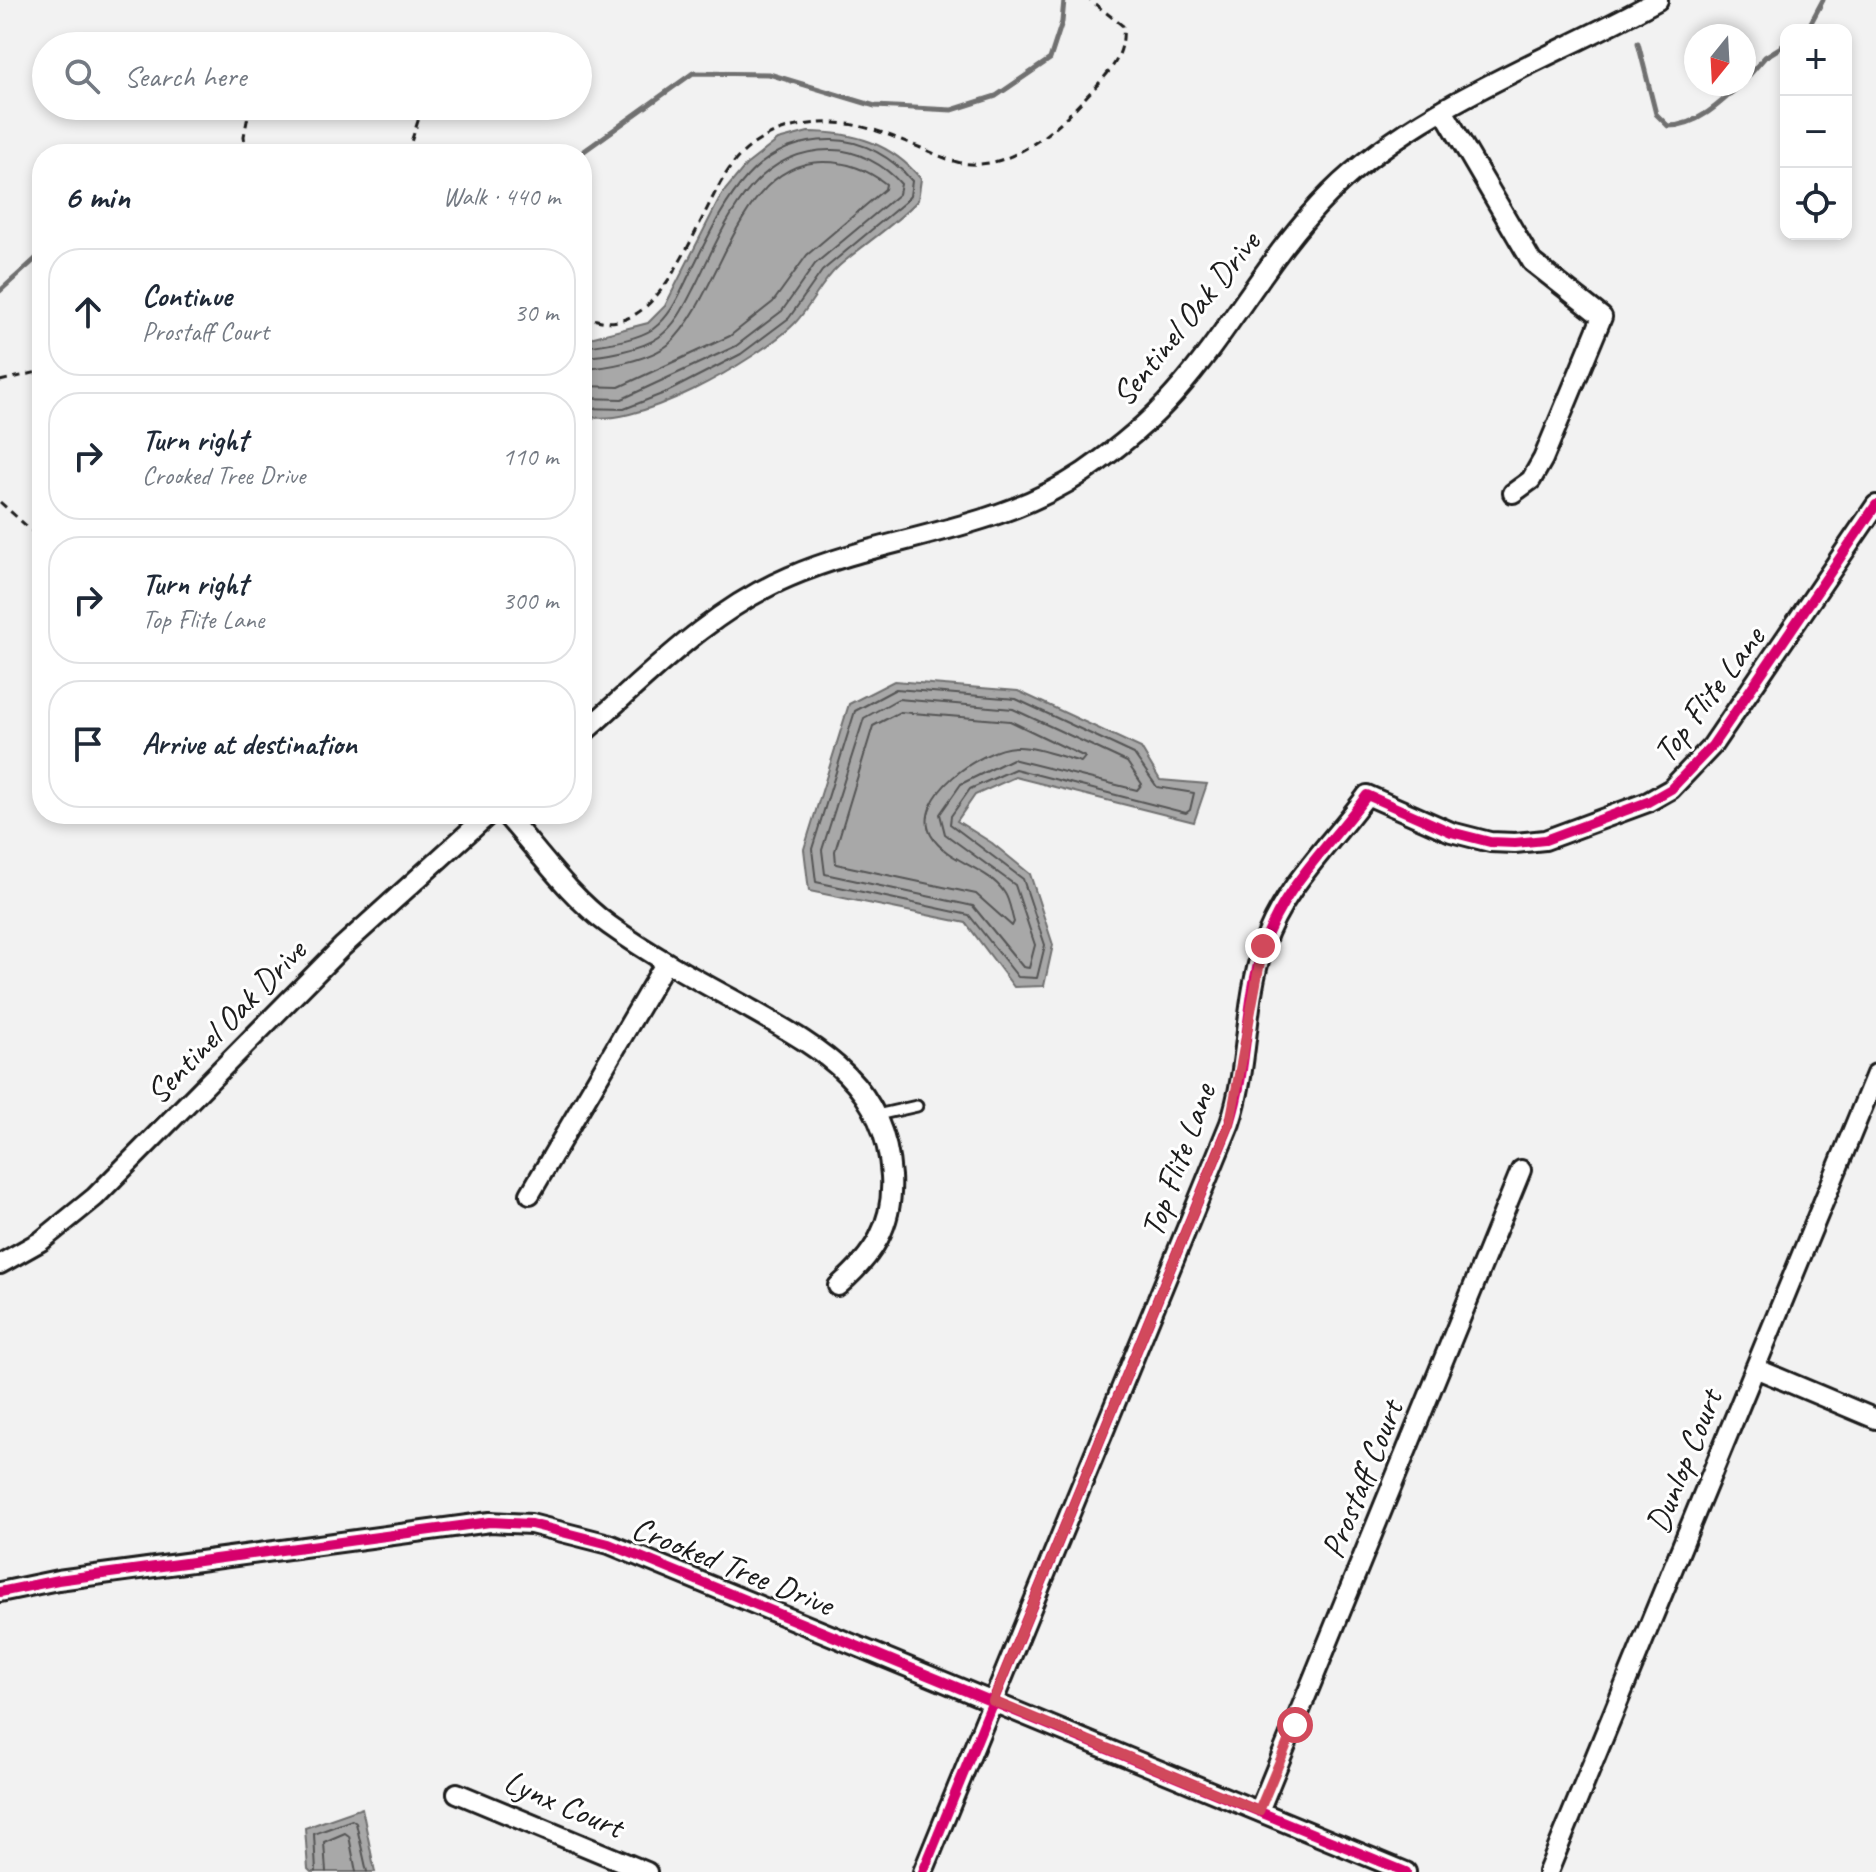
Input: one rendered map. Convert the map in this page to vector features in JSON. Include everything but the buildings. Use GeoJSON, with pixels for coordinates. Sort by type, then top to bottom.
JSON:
{"type":"FeatureCollection","features":[{"type":"Feature","properties":{"kind":"street","name":"Sentinel Oak Drive"},"geometry":{"type":"LineString","coordinates":[[592,725],[708,624],[753,594],[824,564],[980,522],[1014,509],[1046,495],[1113,452],[1176,392],[1288,240],[1332,192],[1380,150],[1444,112],[1658,0]]}},
{"type":"Feature","properties":{"kind":"street"},"geometry":{"type":"LineString","coordinates":[[1444,112],[1532,262],[1551,281],[1602,317],[1543,459],[1531,480],[1513,493]]}},
{"type":"Feature","properties":{"kind":"street","name":"Top Flite Lane"},"geometry":{"type":"LineString","coordinates":[[923,1872],[1230,1123],[1239,1092],[1259,959],[1274,921],[1296,887],[1367,795],[1451,832],[1490,842],[1515,843],[1545,840],[1648,802],[1671,789],[1712,746],[1876,505]]}},
{"type":"Feature","properties":{"kind":"street","name":"Sentinel Oak Drive"},"geometry":{"type":"LineString","coordinates":[[0,1264],[41,1241],[95,1197],[353,936],[478,824]]}},
{"type":"Feature","properties":{"kind":"street"},"geometry":{"type":"LineString","coordinates":[[514,824],[589,909],[666,962],[813,1044],[857,1085],[877,1115],[890,1158],[892,1189],[878,1243],[865,1263],[838,1286]]}},
{"type":"Feature","properties":{"kind":"street"},"geometry":{"type":"LineString","coordinates":[[530,1194],[666,962]]}},
{"type":"Feature","properties":{"kind":"street","name":"Dunlop Court"},"geometry":{"type":"LineString","coordinates":[[1548,1872],[1876,1074]]}},
{"type":"Feature","properties":{"kind":"street","name":"Prostaff Court"},"geometry":{"type":"LineString","coordinates":[[1259,1811],[1521,1170]]}},
{"type":"Feature","properties":{"kind":"street"},"geometry":{"type":"LineString","coordinates":[[1755,1368],[1876,1419]]}},
{"type":"Feature","properties":{"kind":"street","name":"Crooked Tree Drive"},"geometry":{"type":"LineString","coordinates":[[0,1592],[58,1580],[450,1525],[531,1524],[609,1544],[1406,1872]]}},
{"type":"Feature","properties":{"kind":"street","name":"Lynx Court"},"geometry":{"type":"LineString","coordinates":[[457,1793],[647,1872]]}},
{"type":"Feature","properties":{"kind":"lane"},"geometry":{"type":"LineString","coordinates":[[877,1115],[917,1106]]}},
{"type":"Feature","properties":{"kind":"path"},"geometry":{"type":"LineString","coordinates":[[592,317],[611,324],[641,313],[657,298],[704,207],[732,165],[747,149],[788,127],[846,121],[876,129],[961,163],[1002,158],[1034,144],[1058,127],[1119,59],[1124,42],[1123,26],[1090,0]]}},
{"type":"Feature","properties":{"kind":"path"},"geometry":{"type":"LineString","coordinates":[[245,144],[247,120]]}},
{"type":"Feature","properties":{"kind":"path"},"geometry":{"type":"LineString","coordinates":[[410,144],[418,120]]}},
{"type":"Feature","properties":{"kind":"path"},"geometry":{"type":"LineString","coordinates":[[0,381],[32,373]]}},
{"type":"Feature","properties":{"kind":"path"},"geometry":{"type":"LineString","coordinates":[[0,502],[32,531]]}},
{"type":"Feature","properties":{"kind":"water"},"geometry":{"type":"Polygon","coordinates":[[[808,132],[841,134],[884,148],[921,179],[918,200],[839,266],[794,324],[753,356],[660,404],[630,414],[603,418],[592,416],[592,337],[648,323],[665,306],[722,194],[746,165],[778,140],[808,132]]]}},
{"type":"Feature","properties":{"kind":"water"},"geometry":{"type":"Polygon","coordinates":[[[894,681],[1018,691],[1141,748],[1160,780],[1207,784],[1194,822],[1015,777],[975,795],[957,821],[992,843],[1030,874],[1053,945],[1044,986],[1014,987],[966,923],[809,891],[804,849],[849,704],[894,681]]]}},
{"type":"Feature","properties":{"kind":"water"},"geometry":{"type":"Polygon","coordinates":[[[362,1808],[375,1872],[311,1872],[308,1869],[305,1828],[362,1808]]]}},
{"type":"Feature","properties":{"kind":"waterway"},"geometry":{"type":"LineString","coordinates":[[592,145],[693,73],[769,74],[875,106],[952,110],[996,96],[1050,59],[1062,22],[1064,0]]}},
{"type":"Feature","properties":{"kind":"waterway"},"geometry":{"type":"LineString","coordinates":[[1810,24],[1823,0]]}},
{"type":"Feature","properties":{"kind":"waterway"},"geometry":{"type":"LineString","coordinates":[[1638,43],[1656,114],[1668,126],[1699,118],[1728,96]]}},
{"type":"Feature","properties":{"kind":"waterway"},"geometry":{"type":"LineString","coordinates":[[1756,67],[1780,48]]}},
{"type":"Feature","properties":{"kind":"waterway"},"geometry":{"type":"LineString","coordinates":[[0,291],[32,262]]}},
{"type":"Feature","properties":{"kind":"cycle path"},"geometry":{"type":"LineString","coordinates":[[923,1872],[1230,1123],[1263,947],[1271,925],[1295,886],[1367,795],[1451,832],[1490,842],[1515,843],[1545,840],[1648,802],[1671,789],[1712,746],[1876,505]]}},
{"type":"Feature","properties":{"kind":"cycle path"},"geometry":{"type":"LineString","coordinates":[[0,1592],[58,1580],[490,1522],[531,1524],[609,1544],[1406,1872]]}},
{"type":"Feature","properties":{"kind":"route"},"geometry":{"type":"LineString","coordinates":[[1263,946],[1247,1026],[1239,1092],[1230,1123],[993,1701],[1259,1811],[1295,1725]]}}]}
